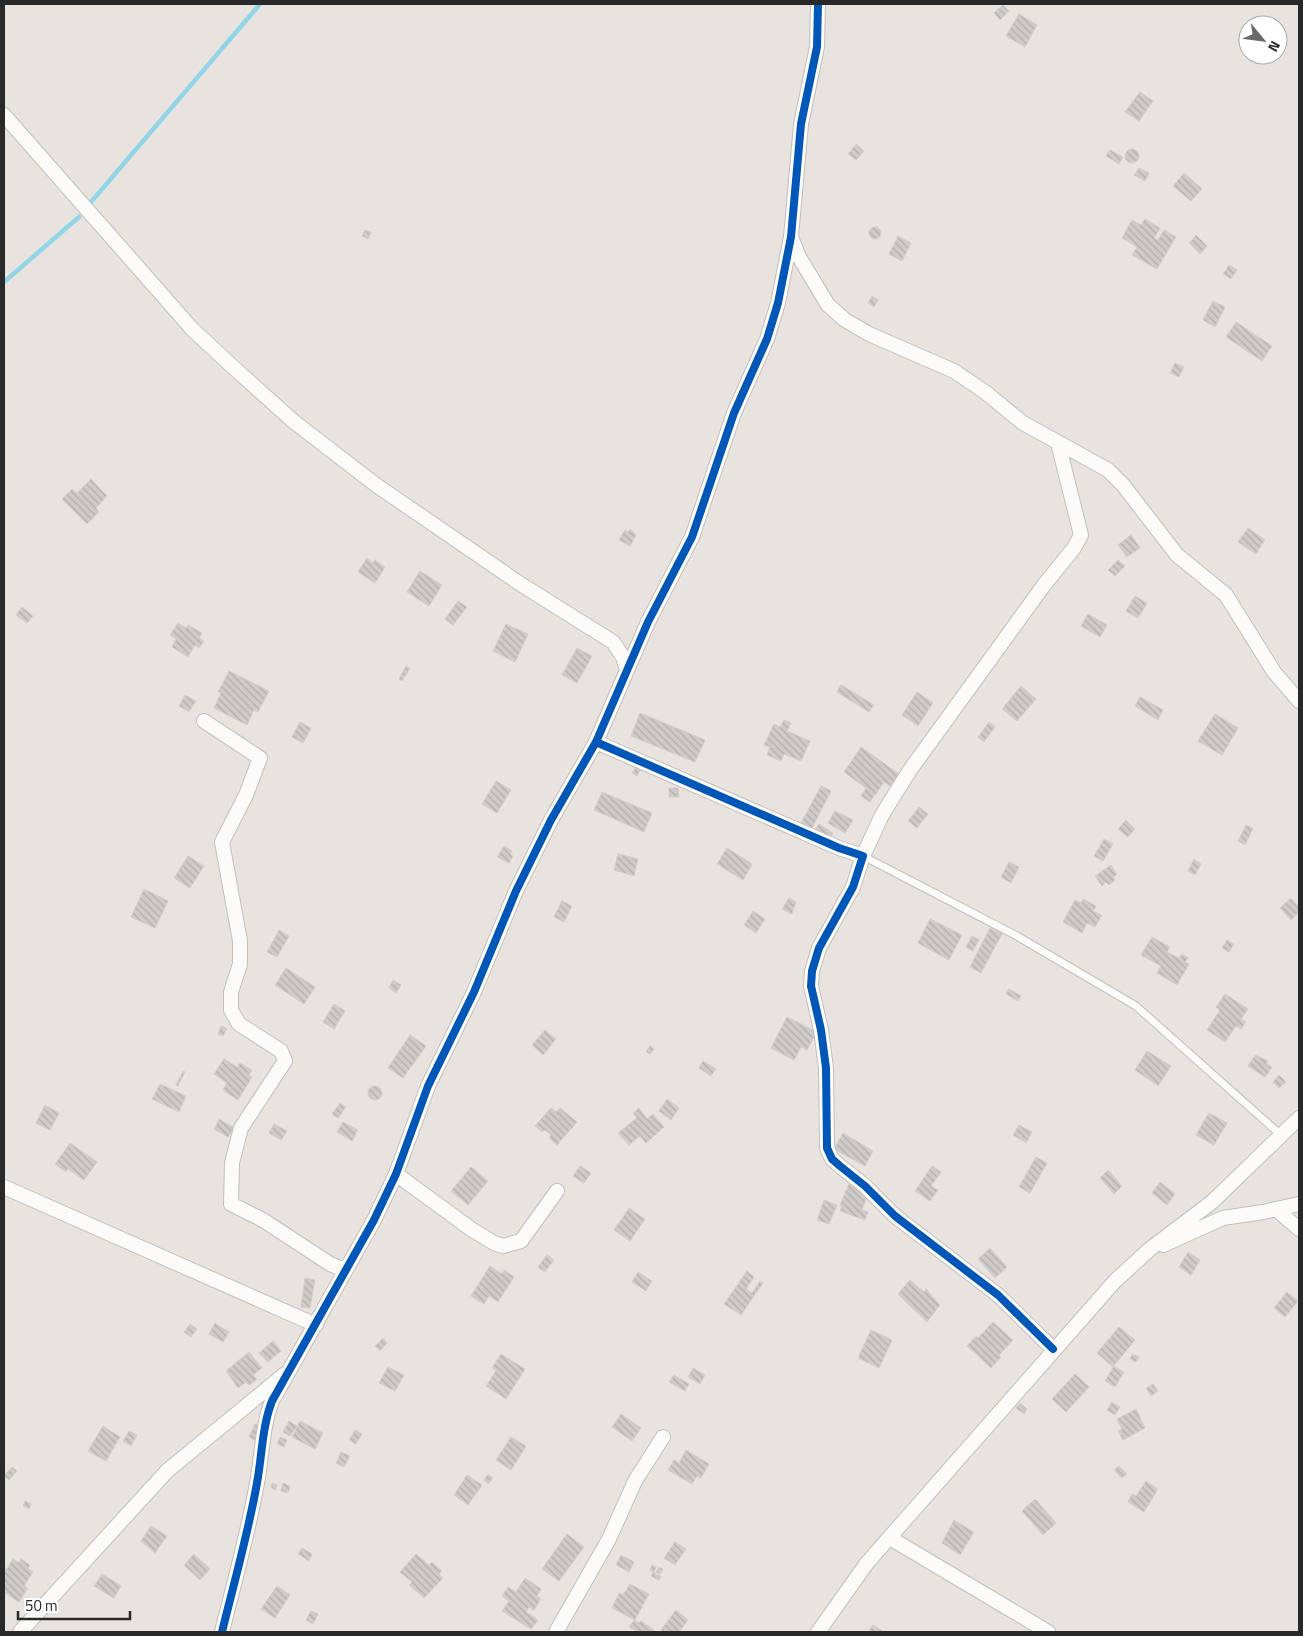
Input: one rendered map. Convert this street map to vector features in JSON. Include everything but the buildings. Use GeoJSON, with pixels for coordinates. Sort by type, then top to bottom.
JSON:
{"type":"FeatureCollection","features":[{"type":"Feature","properties":{"kind":"street"},"geometry":{"type":"LineString","coordinates":[[222,1632],[254,1499],[267,1416],[272,1401],[316,1325],[396,1174],[428,1086],[470,1000],[516,891],[551,820],[596,742],[648,622],[692,537],[734,412],[767,339],[778,303],[791,237],[802,124],[817,46],[818,4]]}},
{"type":"Feature","properties":{"kind":"street"},"geometry":{"type":"LineString","coordinates":[[4,115],[193,330],[233,367],[294,421],[376,485],[522,585],[613,642],[623,657],[627,670]]}},
{"type":"Feature","properties":{"kind":"street"},"geometry":{"type":"LineString","coordinates":[[791,237],[799,257],[828,305],[845,320],[869,334],[954,371],[985,392],[1023,424],[1108,470],[1124,485],[1177,554],[1226,595],[1274,672],[1299,700]]}},
{"type":"Feature","properties":{"kind":"street"},"geometry":{"type":"LineString","coordinates":[[1053,1349],[998,1295],[895,1216],[865,1186],[832,1159],[828,1148],[825,1112],[826,1068],[821,1030],[811,986],[812,971],[819,948],[853,887],[863,856],[882,815],[916,762],[1081,535],[1058,443]]}},
{"type":"Feature","properties":{"kind":"street"},"geometry":{"type":"LineString","coordinates":[[204,721],[260,758],[246,795],[222,842],[240,941],[240,964],[231,992],[231,1010],[239,1024],[281,1050],[285,1061],[242,1128],[232,1163],[231,1204],[263,1220],[330,1264],[345,1270]]}},
{"type":"Feature","properties":{"kind":"street"},"geometry":{"type":"LineString","coordinates":[[596,742],[839,848],[863,856]]}},
{"type":"Feature","properties":{"kind":"street"},"geometry":{"type":"LineString","coordinates":[[818,1632],[867,1563],[1053,1349],[1116,1281],[1150,1248],[1212,1202],[1299,1118]]}},
{"type":"Feature","properties":{"kind":"street"},"geometry":{"type":"LineString","coordinates":[[396,1174],[471,1229],[494,1243],[503,1246],[522,1241],[558,1191]]}},
{"type":"Feature","properties":{"kind":"street"},"geometry":{"type":"LineString","coordinates":[[4,1187],[316,1325]]}},
{"type":"Feature","properties":{"kind":"street"},"geometry":{"type":"LineString","coordinates":[[1150,1248],[1170,1243],[1223,1218],[1299,1204]]}},
{"type":"Feature","properties":{"kind":"street"},"geometry":{"type":"LineString","coordinates":[[1276,1209],[1299,1229]]}},
{"type":"Feature","properties":{"kind":"street"},"geometry":{"type":"LineString","coordinates":[[20,1632],[167,1471],[291,1370]]}},
{"type":"Feature","properties":{"kind":"street"},"geometry":{"type":"LineString","coordinates":[[556,1632],[610,1539],[635,1481],[663,1437]]}},
{"type":"Feature","properties":{"kind":"street"},"geometry":{"type":"LineString","coordinates":[[890,1538],[1048,1632]]}},
{"type":"Feature","properties":{"kind":"lane"},"geometry":{"type":"LineString","coordinates":[[863,856],[1017,936],[1136,1006],[1282,1136]]}},
{"type":"Feature","properties":{"kind":"waterway"},"geometry":{"type":"LineString","coordinates":[[91,202],[260,4]]}},
{"type":"Feature","properties":{"kind":"waterway"},"geometry":{"type":"LineString","coordinates":[[4,282],[79,217]]}},
{"type":"Feature","properties":{"kind":"cycle path"},"geometry":{"type":"LineString","coordinates":[[222,1632],[241,1558],[257,1483],[264,1431],[272,1401],[374,1220],[396,1174],[428,1086],[474,992],[516,891],[551,820],[596,742],[648,622],[692,537],[734,413],[767,339],[778,303],[791,237],[801,124],[817,47],[818,4]]}},
{"type":"Feature","properties":{"kind":"cycle path"},"geometry":{"type":"LineString","coordinates":[[596,742],[839,848],[863,856],[853,887],[819,948],[812,971],[811,986],[821,1030],[826,1068],[827,1148],[832,1159],[865,1186],[895,1216],[998,1295],[1053,1349]]}}]}
